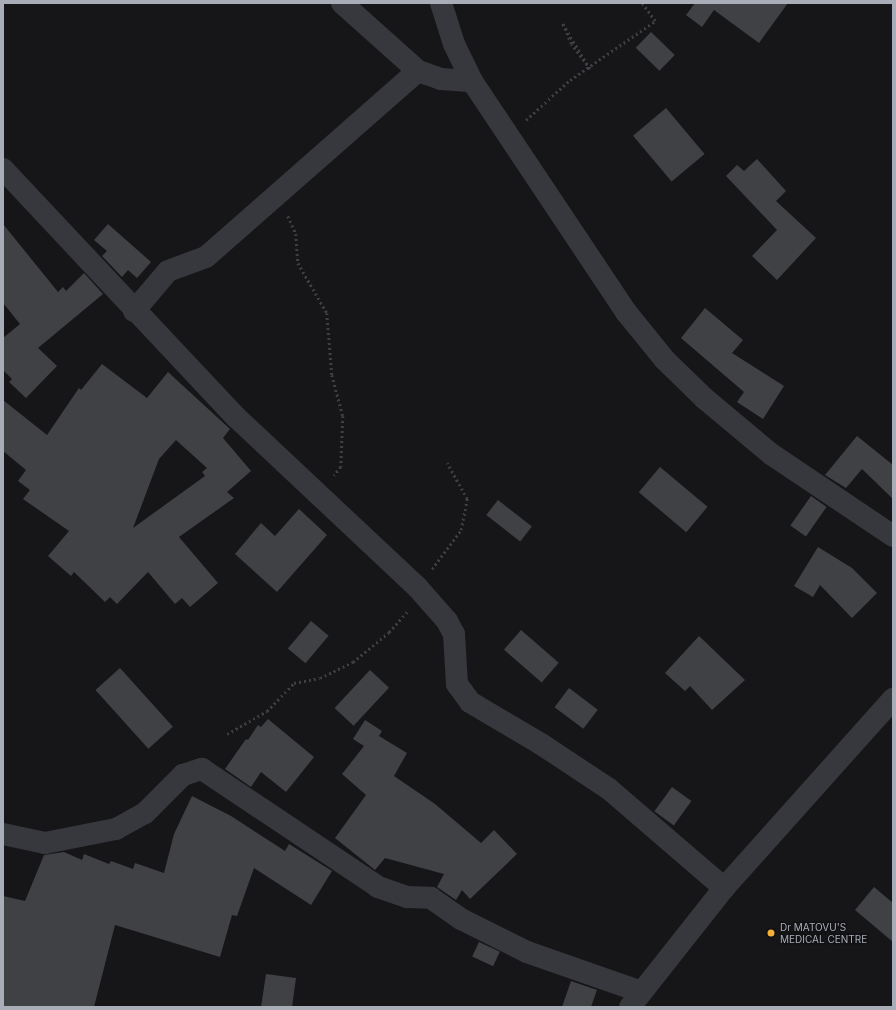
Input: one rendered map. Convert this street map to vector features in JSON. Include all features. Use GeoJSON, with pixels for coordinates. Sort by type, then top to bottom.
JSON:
{"type":"FeatureCollection","features":[{"type":"Feature","properties":{"kind":"street"},"geometry":{"type":"LineString","coordinates":[[342,3],[418,71],[441,79],[472,81]]}},
{"type":"Feature","properties":{"kind":"street"},"geometry":{"type":"LineString","coordinates":[[441,3],[454,44],[472,81],[626,312],[665,360],[704,398],[771,454],[893,536]]}},
{"type":"Feature","properties":{"kind":"street"},"geometry":{"type":"LineString","coordinates":[[134,310],[168,271],[206,257],[418,71]]}},
{"type":"Feature","properties":{"kind":"street"},"geometry":{"type":"LineString","coordinates":[[3,169],[236,417],[418,588],[447,622],[454,634],[457,684],[470,702],[541,744],[609,790],[724,888]]}},
{"type":"Feature","properties":{"kind":"street"},"geometry":{"type":"LineString","coordinates":[[3,834],[45,843],[116,829],[145,813],[183,775],[202,769],[378,887],[407,897],[431,898],[461,918],[527,952],[636,999],[724,888],[893,699]]}},
{"type":"Feature","properties":{"kind":"path"},"geometry":{"type":"LineString","coordinates":[[509,137],[564,85],[590,69],[655,21],[642,3]]}},
{"type":"Feature","properties":{"kind":"path"},"geometry":{"type":"LineString","coordinates":[[563,24],[582,56],[590,69],[571,44],[563,24]]}},
{"type":"Feature","properties":{"kind":"path"},"geometry":{"type":"LineString","coordinates":[[278,193],[296,234],[298,263],[327,313],[332,375],[343,416],[341,467],[321,497]]}},
{"type":"Feature","properties":{"kind":"path"},"geometry":{"type":"LineString","coordinates":[[227,734],[267,711],[294,683],[320,678],[353,662],[389,632],[411,607],[418,588],[461,530],[467,499],[447,463]]}},
{"type":"Feature","properties":{"kind":"building"},"geometry":{"type":"Polygon","coordinates":[[[695,3],[788,3],[759,43],[714,10],[702,27],[686,15],[695,3]]]}},
{"type":"Feature","properties":{"kind":"building"},"geometry":{"type":"Polygon","coordinates":[[[651,32],[675,55],[659,71],[636,48],[651,32]]]}},
{"type":"Feature","properties":{"kind":"building"},"geometry":{"type":"Polygon","coordinates":[[[666,108],[705,154],[672,182],[633,136],[666,108]]]}},
{"type":"Feature","properties":{"kind":"building"},"geometry":{"type":"Polygon","coordinates":[[[757,159],[786,191],[776,201],[816,238],[777,280],[752,256],[777,230],[726,176],[737,165],[744,171],[757,159]]]}},
{"type":"Feature","properties":{"kind":"building"},"geometry":{"type":"Polygon","coordinates":[[[3,224],[58,292],[63,287],[66,291],[84,273],[103,294],[38,348],[57,366],[26,398],[9,382],[12,379],[3,370],[3,338],[20,324],[3,303],[3,224]]]}},
{"type":"Feature","properties":{"kind":"building"},"geometry":{"type":"Polygon","coordinates":[[[108,224],[151,262],[137,278],[128,270],[122,277],[102,256],[107,251],[94,240],[108,224]]]}},
{"type":"Feature","properties":{"kind":"building"},"geometry":{"type":"Polygon","coordinates":[[[705,308],[743,340],[732,353],[784,386],[763,419],[737,402],[744,392],[681,338],[705,308]]]}},
{"type":"Feature","properties":{"kind":"building"},"geometry":{"type":"Polygon","coordinates":[[[102,364],[147,398],[168,372],[230,429],[223,438],[251,471],[227,492],[234,498],[179,537],[218,583],[190,607],[182,598],[175,604],[148,572],[117,604],[110,597],[105,602],[74,572],[71,576],[48,556],[69,531],[23,499],[30,490],[18,481],[26,470],[3,451],[3,400],[47,435],[79,388],[81,390],[102,364]],[[176,440],[159,459],[133,528],[205,476],[202,472],[207,468],[176,440]]]}},
{"type":"Feature","properties":{"kind":"building"},"geometry":{"type":"Polygon","coordinates":[[[857,436],[893,465],[893,499],[862,469],[846,488],[825,475],[857,436]]]}},
{"type":"Feature","properties":{"kind":"building"},"geometry":{"type":"Polygon","coordinates":[[[660,467],[707,507],[686,532],[639,492],[660,467]]]}},
{"type":"Feature","properties":{"kind":"building"},"geometry":{"type":"Polygon","coordinates":[[[811,496],[827,507],[806,536],[790,525],[811,496]]]}},
{"type":"Feature","properties":{"kind":"building"},"geometry":{"type":"Polygon","coordinates":[[[498,500],[532,526],[520,541],[486,515],[498,500]]]}},
{"type":"Feature","properties":{"kind":"building"},"geometry":{"type":"Polygon","coordinates":[[[299,509],[327,535],[277,592],[235,554],[261,523],[275,536],[299,509]]]}},
{"type":"Feature","properties":{"kind":"building"},"geometry":{"type":"Polygon","coordinates":[[[818,547],[852,568],[877,593],[852,618],[820,585],[813,597],[794,586],[818,547]]]}},
{"type":"Feature","properties":{"kind":"building"},"geometry":{"type":"Polygon","coordinates":[[[311,621],[329,636],[305,663],[288,649],[311,621]]]}},
{"type":"Feature","properties":{"kind":"building"},"geometry":{"type":"Polygon","coordinates":[[[521,630],[559,663],[542,682],[504,650],[521,630]]]}},
{"type":"Feature","properties":{"kind":"building"},"geometry":{"type":"Polygon","coordinates":[[[699,636],[745,680],[712,710],[690,686],[685,691],[665,673],[699,636]]]}},
{"type":"Feature","properties":{"kind":"building"},"geometry":{"type":"Polygon","coordinates":[[[120,668],[173,727],[148,749],[95,690],[120,668]]]}},
{"type":"Feature","properties":{"kind":"building"},"geometry":{"type":"Polygon","coordinates":[[[370,670],[389,688],[354,726],[335,708],[370,670]]]}},
{"type":"Feature","properties":{"kind":"building"},"geometry":{"type":"Polygon","coordinates":[[[569,688],[598,710],[583,729],[555,707],[569,688]]]}},
{"type":"Feature","properties":{"kind":"building"},"geometry":{"type":"Polygon","coordinates":[[[268,719],[314,757],[286,792],[261,772],[251,787],[225,769],[246,739],[248,740],[258,725],[261,727],[268,719]]]}},
{"type":"Feature","properties":{"kind":"building"},"geometry":{"type":"Polygon","coordinates":[[[365,720],[382,731],[379,736],[407,753],[394,776],[435,804],[481,843],[494,830],[517,854],[470,899],[462,890],[456,900],[437,887],[444,874],[385,858],[375,870],[335,838],[366,795],[342,774],[364,746],[353,739],[365,720]]]}},
{"type":"Feature","properties":{"kind":"building"},"geometry":{"type":"Polygon","coordinates":[[[672,787],[691,801],[674,825],[654,811],[672,787]]]}},
{"type":"Feature","properties":{"kind":"building"},"geometry":{"type":"Polygon","coordinates":[[[192,796],[231,816],[285,851],[289,844],[332,871],[311,905],[254,868],[237,916],[232,915],[220,957],[115,925],[94,1007],[3,1007],[3,896],[25,901],[44,855],[64,852],[82,860],[84,854],[109,864],[111,861],[133,869],[135,863],[164,873],[174,834],[192,796]]]}},
{"type":"Feature","properties":{"kind":"building"},"geometry":{"type":"Polygon","coordinates":[[[874,887],[893,903],[893,942],[855,910],[874,887]]]}},
{"type":"Feature","properties":{"kind":"building"},"geometry":{"type":"Polygon","coordinates":[[[479,942],[500,952],[493,966],[472,957],[479,942]]]}},
{"type":"Feature","properties":{"kind":"building"},"geometry":{"type":"Polygon","coordinates":[[[266,974],[296,978],[292,1007],[261,1007],[266,974]]]}},
{"type":"Feature","properties":{"kind":"building"},"geometry":{"type":"Polygon","coordinates":[[[571,981],[597,990],[591,1007],[562,1007],[571,981]]]}},
{"type":"Feature","properties":{"kind":"place","name":"Dr MATOVU'S MEDICAL CENTRE"},"geometry":{"type":"Point","coordinates":[771,933]}}]}
